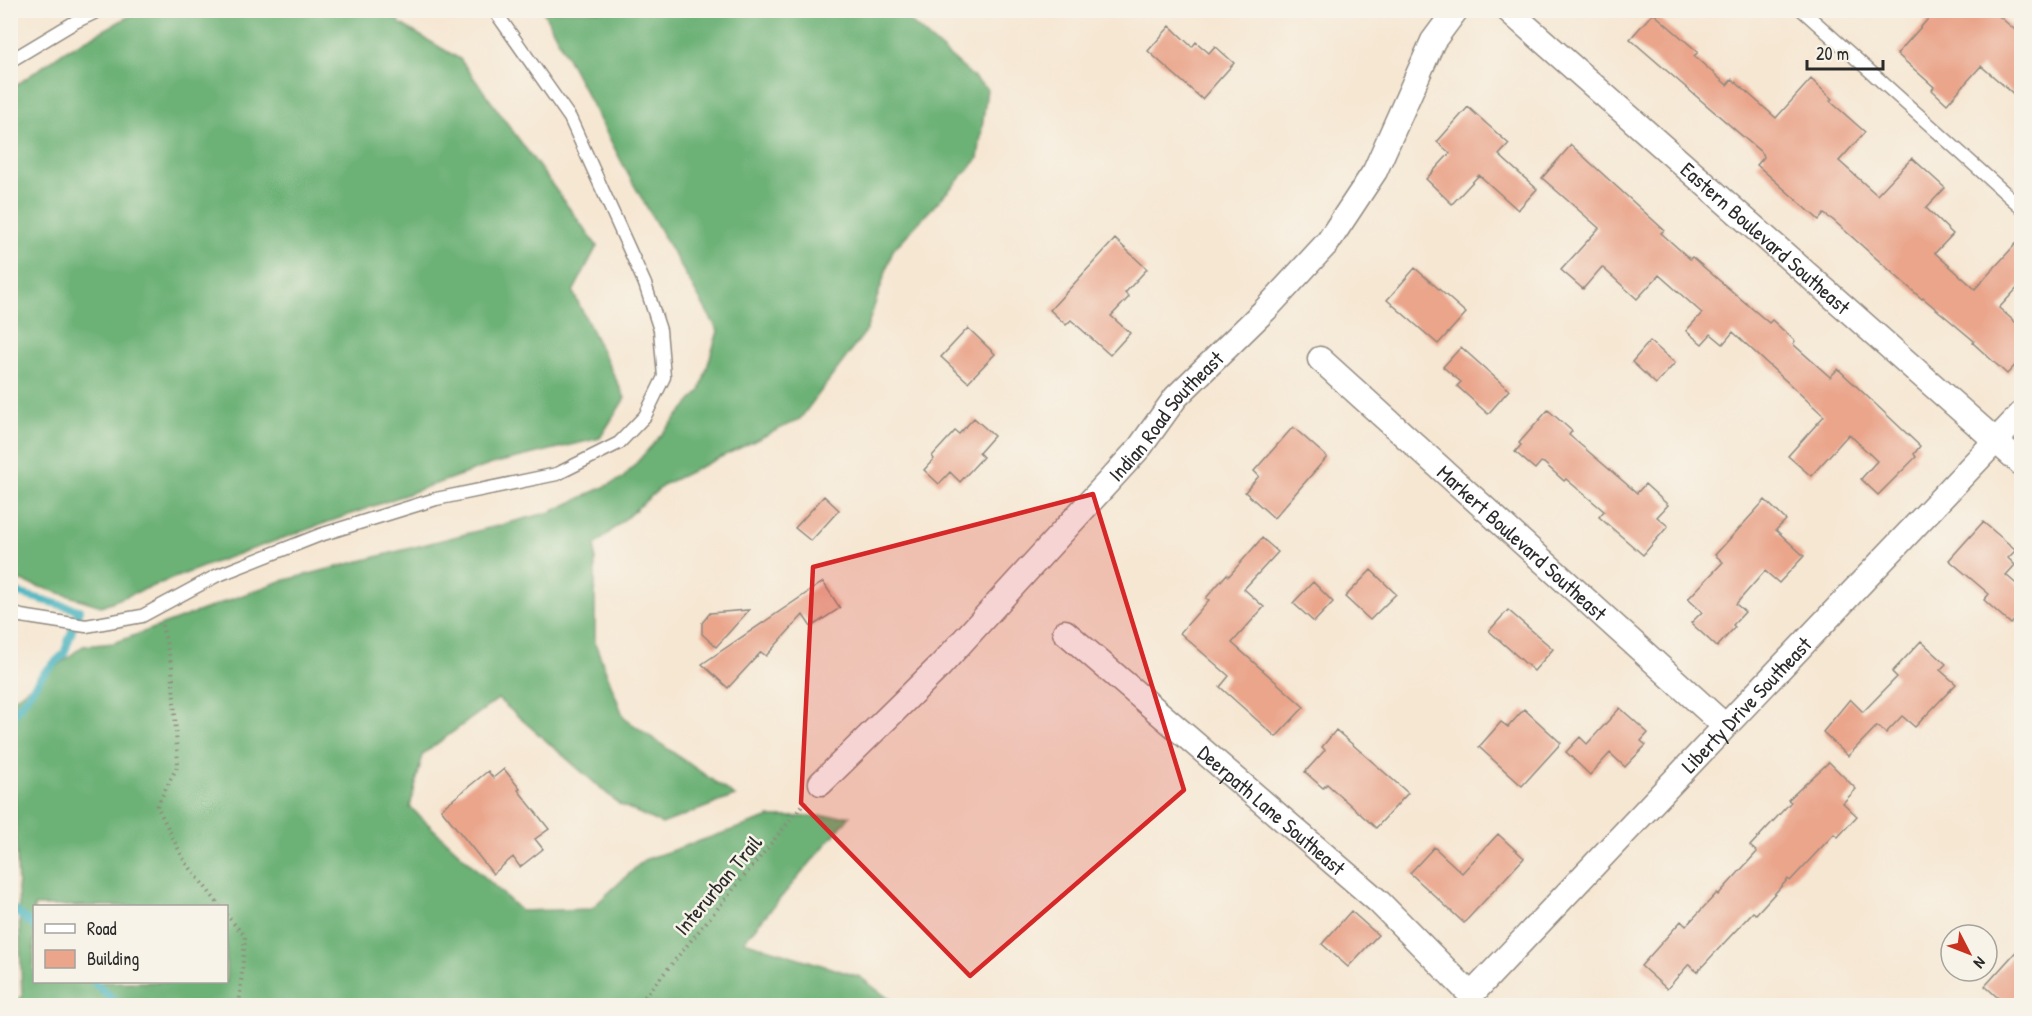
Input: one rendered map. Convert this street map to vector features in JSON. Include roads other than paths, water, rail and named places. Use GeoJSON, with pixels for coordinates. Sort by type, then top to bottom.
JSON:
{"type":"FeatureCollection","features":[{"type":"Feature","properties":{"kind":"street","name":"Indian Road Southeast"},"geometry":{"type":"LineString","coordinates":[[821,783],[941,665],[1140,447],[1176,397],[1265,310],[1328,242],[1375,171],[1432,41],[1456,10]]}},
{"type":"Feature","properties":{"kind":"street","name":"Eastern Boulevard Southeast"},"geometry":{"type":"LineString","coordinates":[[1508,10],[2022,464]]}},
{"type":"Feature","properties":{"kind":"street","name":"Markert Boulevard Southeast"},"geometry":{"type":"LineString","coordinates":[[1320,359],[1725,726]]}},
{"type":"Feature","properties":{"kind":"street","name":"Liberty Drive Southeast"},"geometry":{"type":"LineString","coordinates":[[1471,995],[2022,413]]}},
{"type":"Feature","properties":{"kind":"street","name":"Deerpath Lane Southeast"},"geometry":{"type":"LineString","coordinates":[[1065,632],[1379,902],[1471,995]]}},
{"type":"Feature","properties":{"kind":"lane"},"geometry":{"type":"LineString","coordinates":[[10,61],[75,22],[100,10]]}},
{"type":"Feature","properties":{"kind":"lane"},"geometry":{"type":"LineString","coordinates":[[10,612],[21,616],[86,626],[142,616],[216,576],[320,534],[436,499],[557,474],[619,443],[645,416],[664,377],[660,330],[645,284],[570,118],[494,10]]}},
{"type":"Feature","properties":{"kind":"lane"},"geometry":{"type":"LineString","coordinates":[[1802,10],[2022,208]]}},
{"type":"Feature","properties":{"kind":"waterway"},"geometry":{"type":"LineString","coordinates":[[10,591],[79,610],[64,654],[43,674],[13,716],[10,726]]}},
{"type":"Feature","properties":{"kind":"waterway"},"geometry":{"type":"LineString","coordinates":[[10,907],[33,925]]}},
{"type":"Feature","properties":{"kind":"waterway"},"geometry":{"type":"LineString","coordinates":[[95,983],[120,1006]]}}]}
